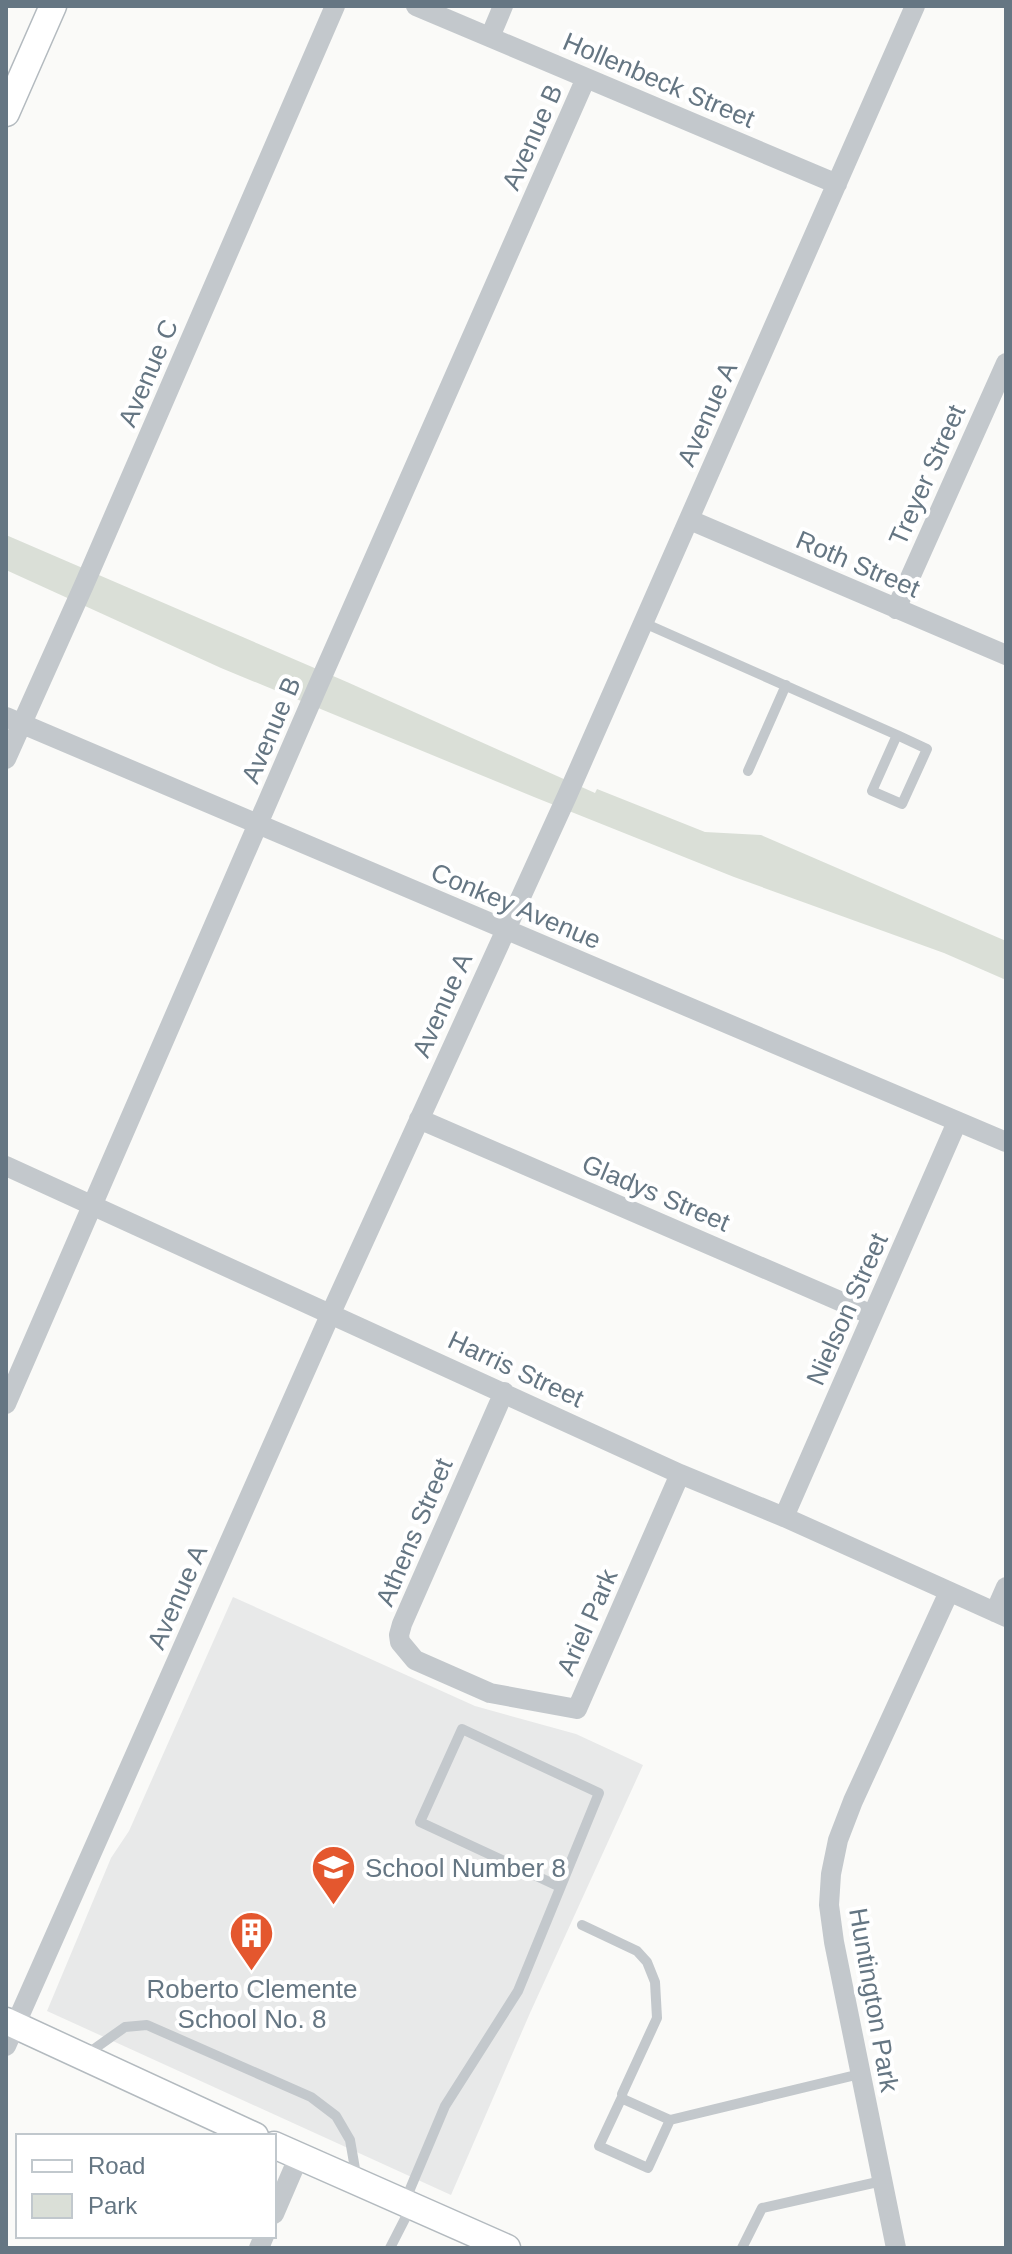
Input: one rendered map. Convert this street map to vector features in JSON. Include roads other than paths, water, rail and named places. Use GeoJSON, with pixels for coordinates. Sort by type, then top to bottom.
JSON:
{"type":"FeatureCollection","features":[{"type":"Feature","properties":{"kind":"main road"},"geometry":{"type":"LineString","coordinates":[[6,113],[53,6]]}},
{"type":"Feature","properties":{"kind":"main road"},"geometry":{"type":"LineString","coordinates":[[9,2031],[84,2057],[251,2134]]}},
{"type":"Feature","properties":{"kind":"main road"},"geometry":{"type":"LineString","coordinates":[[276,2146],[504,2247]]}},
{"type":"Feature","properties":{"kind":"street","name":"Avenue C"},"geometry":{"type":"LineString","coordinates":[[6,759],[14,720],[90,570],[335,6]]}},
{"type":"Feature","properties":{"kind":"street","name":"Hollenbeck Street"},"geometry":{"type":"LineString","coordinates":[[416,6],[837,184]]}},
{"type":"Feature","properties":{"kind":"street"},"geometry":{"type":"LineString","coordinates":[[490,37],[503,6]]}},
{"type":"Feature","properties":{"kind":"street","name":"Avenue A"},"geometry":{"type":"LineString","coordinates":[[9,2031],[548,838],[915,6]]}},
{"type":"Feature","properties":{"kind":"street","name":"Avenue B"},"geometry":{"type":"LineString","coordinates":[[6,1404],[586,78]]}},
{"type":"Feature","properties":{"kind":"street","name":"Treyer Street"},"geometry":{"type":"LineString","coordinates":[[896,609],[1006,363]]}},
{"type":"Feature","properties":{"kind":"street","name":"Roth Street"},"geometry":{"type":"LineString","coordinates":[[690,520],[1006,655]]}},
{"type":"Feature","properties":{"kind":"street","name":"Conkey Avenue"},"geometry":{"type":"LineString","coordinates":[[14,720],[1006,1142]]}},
{"type":"Feature","properties":{"kind":"street","name":"Gladys Street"},"geometry":{"type":"LineString","coordinates":[[419,1119],[872,1315]]}},
{"type":"Feature","properties":{"kind":"street","name":"Nielson Street"},"geometry":{"type":"LineString","coordinates":[[784,1517],[957,1122]]}},
{"type":"Feature","properties":{"kind":"street","name":"Harris Street"},"geometry":{"type":"LineString","coordinates":[[6,1166],[680,1474],[784,1517],[1000,1615]]}},
{"type":"Feature","properties":{"kind":"street","name":"Athens Street"},"geometry":{"type":"LineString","coordinates":[[490,1693],[415,1660],[400,1642],[399,1635],[504,1392]]}},
{"type":"Feature","properties":{"kind":"street","name":"Ariel Park"},"geometry":{"type":"LineString","coordinates":[[490,1693],[577,1709],[680,1474]]}},
{"type":"Feature","properties":{"kind":"street"},"geometry":{"type":"LineString","coordinates":[[1000,1615],[1006,1587]]}},
{"type":"Feature","properties":{"kind":"street","name":"Huntington Park"},"geometry":{"type":"LineString","coordinates":[[896,2248],[834,1942],[829,1905],[831,1874],[838,1840],[853,1801],[949,1592]]}},
{"type":"Feature","properties":{"kind":"street"},"geometry":{"type":"LineString","coordinates":[[276,2209],[299,2156]]}},
{"type":"Feature","properties":{"kind":"lane"},"geometry":{"type":"LineString","coordinates":[[644,623],[786,685],[897,735],[927,749],[902,804],[872,791],[897,735]]}},
{"type":"Feature","properties":{"kind":"lane"},"geometry":{"type":"LineString","coordinates":[[748,771],[786,685]]}},
{"type":"Feature","properties":{"kind":"lane"},"geometry":{"type":"LineString","coordinates":[[390,2248],[445,2106],[518,1991],[599,1793],[462,1729],[420,1822],[560,1887]]}},
{"type":"Feature","properties":{"kind":"lane"},"geometry":{"type":"LineString","coordinates":[[582,1925],[637,1951],[647,1962],[655,1982],[657,2018],[599,2146],[648,2168],[670,2120]]}},
{"type":"Feature","properties":{"kind":"lane"},"geometry":{"type":"LineString","coordinates":[[84,2057],[125,2027],[147,2025],[311,2097],[336,2116],[350,2140],[357,2182]]}},
{"type":"Feature","properties":{"kind":"lane"},"geometry":{"type":"LineString","coordinates":[[622,2097],[670,2120],[860,2074]]}},
{"type":"Feature","properties":{"kind":"lane"},"geometry":{"type":"LineString","coordinates":[[742,2248],[762,2208],[882,2181]]}},
{"type":"Feature","properties":{"kind":"place","name":"School Number 8"},"geometry":{"type":"Point","coordinates":[334,1907]}},
{"type":"Feature","properties":{"kind":"place","name":"Roberto Clemente School No. 8"},"geometry":{"type":"Point","coordinates":[252,1973]}}]}
